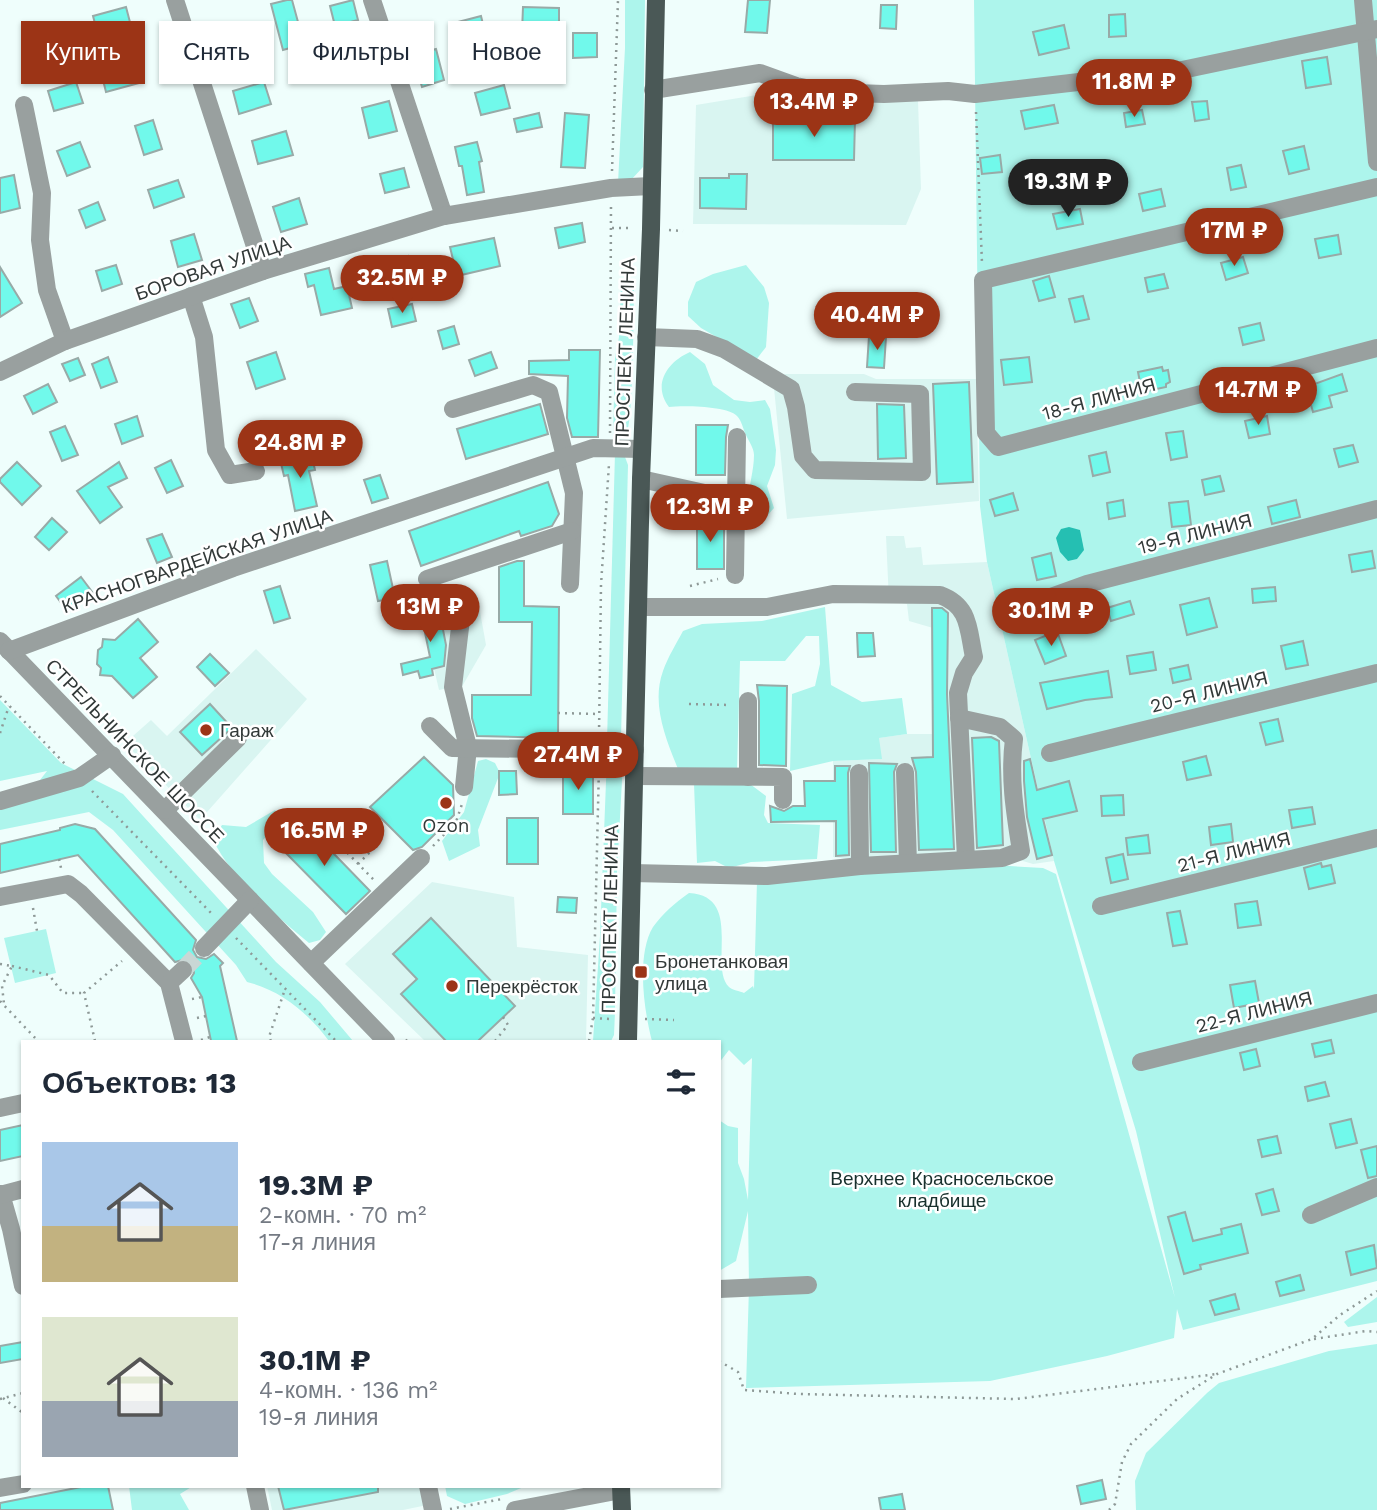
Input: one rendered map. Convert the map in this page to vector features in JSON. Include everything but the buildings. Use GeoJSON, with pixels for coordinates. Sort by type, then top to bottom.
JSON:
{"type":"FeatureCollection","features":[{"type":"Feature","properties":{"kind":"main road","name":"ПРОСПЕКТ ЛЕНИНА"},"geometry":{"type":"LineString","coordinates":[[628,1040],[640,479],[656,0]]}},
{"type":"Feature","properties":{"kind":"street"},"geometry":{"type":"LineString","coordinates":[[175,0],[263,271]]}},
{"type":"Feature","properties":{"kind":"street"},"geometry":{"type":"LineString","coordinates":[[372,0],[444,216]]}},
{"type":"Feature","properties":{"kind":"street"},"geometry":{"type":"LineString","coordinates":[[1363,0],[1372,30],[1377,162]]}},
{"type":"Feature","properties":{"kind":"street"},"geometry":{"type":"LineString","coordinates":[[653,90],[761,73],[796,86],[826,92],[884,94],[948,91],[975,94],[1182,70],[1372,30]]}},
{"type":"Feature","properties":{"kind":"street"},"geometry":{"type":"LineString","coordinates":[[24,105],[43,193],[40,240],[47,290],[65,341]]}},
{"type":"Feature","properties":{"kind":"street","name":"БОРОВАЯ УЛИЦА"},"geometry":{"type":"LineString","coordinates":[[0,371],[65,341],[191,296],[263,271],[444,216],[611,188],[651,186]]}},
{"type":"Feature","properties":{"kind":"street"},"geometry":{"type":"LineString","coordinates":[[983,280],[1377,187]]}},
{"type":"Feature","properties":{"kind":"street","name":"18-Я ЛИНИЯ"},"geometry":{"type":"LineString","coordinates":[[983,280],[986,433],[998,447],[1377,348]]}},
{"type":"Feature","properties":{"kind":"street"},"geometry":{"type":"LineString","coordinates":[[191,296],[204,337],[216,450],[230,475],[256,471]]}},
{"type":"Feature","properties":{"kind":"street"},"geometry":{"type":"LineString","coordinates":[[646,337],[698,339],[724,349],[791,388],[803,456],[815,470],[922,472],[920,394],[855,392]]}},
{"type":"Feature","properties":{"kind":"street"},"geometry":{"type":"LineString","coordinates":[[453,409],[533,385],[549,392],[574,493],[570,584]]}},
{"type":"Feature","properties":{"kind":"street"},"geometry":{"type":"LineString","coordinates":[[734,575],[737,437]]}},
{"type":"Feature","properties":{"kind":"street","name":"КРАСНОГВАРДЕЙСКАЯ УЛИЦА"},"geometry":{"type":"LineString","coordinates":[[5,646],[593,449],[642,449]]}},
{"type":"Feature","properties":{"kind":"street"},"geometry":{"type":"LineString","coordinates":[[640,479],[736,500]]}},
{"type":"Feature","properties":{"kind":"street","name":"19-Я ЛИНИЯ"},"geometry":{"type":"LineString","coordinates":[[1026,606],[1087,584],[1377,509]]}},
{"type":"Feature","properties":{"kind":"street"},"geometry":{"type":"LineString","coordinates":[[427,579],[572,531]]}},
{"type":"Feature","properties":{"kind":"street"},"geometry":{"type":"LineString","coordinates":[[638,607],[767,607],[833,594],[940,595],[952,599],[963,609],[974,657],[964,673],[958,693],[966,859]]}},
{"type":"Feature","properties":{"kind":"street"},"geometry":{"type":"LineString","coordinates":[[461,619],[453,687],[468,747],[464,788]]}},
{"type":"Feature","properties":{"kind":"street","name":"СТРЕЛЬНИНСКОЕ ШОССЕ"},"geometry":{"type":"LineString","coordinates":[[5,646],[385,1040]]}},
{"type":"Feature","properties":{"kind":"street","name":"20-Я ЛИНИЯ"},"geometry":{"type":"LineString","coordinates":[[1050,753],[1377,673]]}},
{"type":"Feature","properties":{"kind":"street"},"geometry":{"type":"LineString","coordinates":[[748,703],[748,777]]}},
{"type":"Feature","properties":{"kind":"street"},"geometry":{"type":"LineString","coordinates":[[632,873],[766,876],[860,866],[1002,858],[1021,851],[1011,765],[1014,739],[1000,727],[959,718]]}},
{"type":"Feature","properties":{"kind":"street"},"geometry":{"type":"LineString","coordinates":[[430,726],[452,748],[635,750]]}},
{"type":"Feature","properties":{"kind":"street"},"geometry":{"type":"LineString","coordinates":[[165,810],[238,738]]}},
{"type":"Feature","properties":{"kind":"street"},"geometry":{"type":"LineString","coordinates":[[0,801],[79,778],[112,755]]}},
{"type":"Feature","properties":{"kind":"street"},"geometry":{"type":"LineString","coordinates":[[905,772],[908,863]]}},
{"type":"Feature","properties":{"kind":"street"},"geometry":{"type":"LineString","coordinates":[[859,773],[860,866]]}},
{"type":"Feature","properties":{"kind":"street"},"geometry":{"type":"LineString","coordinates":[[634,776],[783,777],[783,800]]}},
{"type":"Feature","properties":{"kind":"street","name":"21-Я ЛИНИЯ"},"geometry":{"type":"LineString","coordinates":[[1101,906],[1377,838]]}},
{"type":"Feature","properties":{"kind":"street"},"geometry":{"type":"LineString","coordinates":[[311,964],[421,858]]}},
{"type":"Feature","properties":{"kind":"street"},"geometry":{"type":"LineString","coordinates":[[0,897],[68,884],[82,894],[169,983],[184,1040]]}},
{"type":"Feature","properties":{"kind":"street"},"geometry":{"type":"LineString","coordinates":[[204,948],[250,900]]}},
{"type":"Feature","properties":{"kind":"street"},"geometry":{"type":"LineString","coordinates":[[169,983],[183,970]]}},
{"type":"Feature","properties":{"kind":"street","name":"22-Я ЛИНИЯ"},"geometry":{"type":"LineString","coordinates":[[1140,1062],[1377,1003]]}},
{"type":"Feature","properties":{"kind":"street"},"geometry":{"type":"LineString","coordinates":[[0,1108],[21,1103]]}},
{"type":"Feature","properties":{"kind":"street"},"geometry":{"type":"LineString","coordinates":[[1311,1214],[1377,1187]]}},
{"type":"Feature","properties":{"kind":"street"},"geometry":{"type":"LineString","coordinates":[[21,1189],[0,1194],[21,1277]]}},
{"type":"Feature","properties":{"kind":"street"},"geometry":{"type":"LineString","coordinates":[[721,1289],[808,1284]]}},
{"type":"Feature","properties":{"kind":"street"},"geometry":{"type":"LineString","coordinates":[[0,1488],[21,1483]]}},
{"type":"Feature","properties":{"kind":"street"},"geometry":{"type":"LineString","coordinates":[[255,1488],[260,1510]]}},
{"type":"Feature","properties":{"kind":"street"},"geometry":{"type":"LineString","coordinates":[[428,1488],[433,1510]]}},
{"type":"Feature","properties":{"kind":"street"},"geometry":{"type":"LineString","coordinates":[[515,1510],[619,1501]]}},
{"type":"Feature","properties":{"kind":"path"},"geometry":{"type":"LineString","coordinates":[[589,1040],[593,1018],[601,585],[610,448],[611,188],[618,0]]}},
{"type":"Feature","properties":{"kind":"path"},"geometry":{"type":"LineString","coordinates":[[975,94],[983,280]]}},
{"type":"Feature","properties":{"kind":"path"},"geometry":{"type":"LineString","coordinates":[[611,228],[633,229]]}},
{"type":"Feature","properties":{"kind":"path"},"geometry":{"type":"LineString","coordinates":[[664,230],[683,231]]}},
{"type":"Feature","properties":{"kind":"path"},"geometry":{"type":"LineString","coordinates":[[690,586],[734,575]]}},
{"type":"Feature","properties":{"kind":"path"},"geometry":{"type":"LineString","coordinates":[[0,696],[335,1040]]}},
{"type":"Feature","properties":{"kind":"path"},"geometry":{"type":"LineString","coordinates":[[688,704],[748,703]]}},
{"type":"Feature","properties":{"kind":"path"},"geometry":{"type":"LineString","coordinates":[[0,733],[9,706]]}},
{"type":"Feature","properties":{"kind":"path"},"geometry":{"type":"LineString","coordinates":[[558,713],[599,714]]}},
{"type":"Feature","properties":{"kind":"path"},"geometry":{"type":"LineString","coordinates":[[421,858],[456,822],[464,788]]}},
{"type":"Feature","properties":{"kind":"path"},"geometry":{"type":"LineString","coordinates":[[357,831],[339,826],[330,835],[386,892]]}},
{"type":"Feature","properties":{"kind":"path"},"geometry":{"type":"LineString","coordinates":[[358,864],[374,848]]}},
{"type":"Feature","properties":{"kind":"path"},"geometry":{"type":"LineString","coordinates":[[29,891],[37,931]]}},
{"type":"Feature","properties":{"kind":"path"},"geometry":{"type":"LineString","coordinates":[[0,964],[50,975],[63,993],[84,993],[135,949]]}},
{"type":"Feature","properties":{"kind":"path"},"geometry":{"type":"LineString","coordinates":[[4,1005],[2,986],[12,966]]}},
{"type":"Feature","properties":{"kind":"path"},"geometry":{"type":"LineString","coordinates":[[271,1040],[285,989]]}},
{"type":"Feature","properties":{"kind":"path"},"geometry":{"type":"LineString","coordinates":[[84,993],[95,1040]]}},
{"type":"Feature","properties":{"kind":"path"},"geometry":{"type":"LineString","coordinates":[[0,1001],[37,1040]]}},
{"type":"Feature","properties":{"kind":"path"},"geometry":{"type":"LineString","coordinates":[[496,1040],[508,1025],[503,1017]]}},
{"type":"Feature","properties":{"kind":"path"},"geometry":{"type":"LineString","coordinates":[[199,1040],[210,1037]]}},
{"type":"Feature","properties":{"kind":"path"},"geometry":{"type":"LineString","coordinates":[[1312,1339],[1340,1315],[1377,1291]]}},
{"type":"Feature","properties":{"kind":"path"},"geometry":{"type":"LineString","coordinates":[[1109,1510],[1115,1504],[1122,1462],[1132,1444],[1177,1399],[1217,1374],[1312,1339],[1366,1331],[1377,1332]]}},
{"type":"Feature","properties":{"kind":"path"},"geometry":{"type":"LineString","coordinates":[[721,1362],[738,1372],[744,1390],[799,1394],[1017,1399],[1217,1374]]}},
{"type":"Feature","properties":{"kind":"path"},"geometry":{"type":"LineString","coordinates":[[1,1398],[21,1393]]}},
{"type":"Feature","properties":{"kind":"path"},"geometry":{"type":"LineString","coordinates":[[1,1398],[21,1412]]}},
{"type":"Feature","properties":{"kind":"shaded area"},"geometry":{"type":"Polygon","coordinates":[[[763,94],[918,101],[921,189],[906,225],[693,224],[696,105],[763,94]]]}},
{"type":"Feature","properties":{"kind":"shaded area"},"geometry":{"type":"Polygon","coordinates":[[[785,374],[864,374],[876,379],[976,379],[979,501],[787,519],[774,388],[785,374]]]}},
{"type":"Feature","properties":{"kind":"shaded area"},"geometry":{"type":"Polygon","coordinates":[[[886,536],[904,536],[906,548],[921,547],[923,565],[987,562],[1054,861],[1033,864],[1003,855],[868,862],[833,857],[833,761],[881,759],[878,738],[932,734],[933,628],[909,621],[907,604],[889,601],[886,536]]]}},
{"type":"Feature","properties":{"kind":"shaded area"},"geometry":{"type":"Polygon","coordinates":[[[477,595],[486,645],[460,690],[453,687],[439,690],[420,608],[477,595]]]}},
{"type":"Feature","properties":{"kind":"shaded area"},"geometry":{"type":"Polygon","coordinates":[[[256,649],[307,699],[200,820],[125,743],[151,720],[167,736],[256,649]]]}},
{"type":"Feature","properties":{"kind":"shaded area"},"geometry":{"type":"Polygon","coordinates":[[[432,882],[514,897],[517,947],[588,955],[586,1040],[424,1040],[345,964],[432,882]]]}},
{"type":"Feature","properties":{"kind":"shaded area"},"geometry":{"type":"Polygon","coordinates":[[[267,1488],[433,1488],[437,1503],[403,1510],[272,1510],[267,1488]]]}},
{"type":"Feature","properties":{"kind":"green space"},"geometry":{"type":"Polygon","coordinates":[[[625,0],[645,0],[643,167],[630,181],[618,183],[625,48],[625,0]]]}},
{"type":"Feature","properties":{"kind":"green space","name":"Верхнее Красносельское кладбище"},"geometry":{"type":"Polygon","coordinates":[[[974,0],[1377,0],[1377,1281],[1183,1330],[1177,1309],[1174,1338],[1107,1356],[990,1381],[746,1388],[748,1211],[736,1261],[721,1270],[721,1121],[738,1128],[738,1163],[748,1200],[752,1058],[744,1065],[729,1050],[721,1060],[721,1040],[652,1040],[644,999],[643,967],[653,927],[674,904],[689,893],[706,897],[715,906],[722,934],[724,977],[730,988],[744,993],[753,986],[754,989],[757,881],[974,864],[1043,868],[1056,874],[1175,1298],[1136,1131],[1054,861],[987,562],[980,506],[974,0]]]}},
{"type":"Feature","properties":{"kind":"green space"},"geometry":{"type":"Polygon","coordinates":[[[746,265],[764,287],[769,303],[766,347],[756,360],[701,328],[688,316],[688,302],[696,282],[713,274],[746,265]]]}},
{"type":"Feature","properties":{"kind":"green space"},"geometry":{"type":"Polygon","coordinates":[[[623,282],[634,282],[631,407],[627,431],[623,435],[613,436],[615,358],[623,282]]]}},
{"type":"Feature","properties":{"kind":"green space"},"geometry":{"type":"Polygon","coordinates":[[[690,352],[705,364],[713,385],[734,400],[765,400],[770,409],[776,450],[775,465],[767,486],[774,508],[767,516],[750,513],[754,452],[737,416],[716,408],[669,407],[664,399],[664,375],[675,362],[690,352]]]}},
{"type":"Feature","properties":{"kind":"green space"},"geometry":{"type":"Polygon","coordinates":[[[615,453],[625,457],[628,465],[621,737],[617,742],[607,741],[615,453]]]}},
{"type":"Feature","properties":{"kind":"green space"},"geometry":{"type":"Polygon","coordinates":[[[825,607],[831,685],[862,702],[902,698],[907,734],[879,738],[882,759],[833,761],[790,771],[792,694],[815,686],[820,664],[819,636],[806,636],[785,661],[740,661],[737,771],[678,769],[662,721],[659,696],[663,671],[683,631],[702,624],[762,621],[825,607]]]}},
{"type":"Feature","properties":{"kind":"green space"},"geometry":{"type":"Polygon","coordinates":[[[0,700],[61,763],[123,794],[276,962],[320,1002],[352,1040],[328,1040],[293,1004],[271,991],[247,982],[236,965],[113,830],[89,812],[0,830],[0,805],[40,780],[47,771],[0,781],[0,700]]]}},
{"type":"Feature","properties":{"kind":"green space"},"geometry":{"type":"Polygon","coordinates":[[[607,756],[622,758],[623,762],[617,872],[615,1012],[612,1040],[593,1040],[607,756]]]}},
{"type":"Feature","properties":{"kind":"green space"},"geometry":{"type":"Polygon","coordinates":[[[486,759],[495,763],[500,773],[478,830],[480,846],[449,861],[442,841],[464,812],[478,761],[486,759]]]}},
{"type":"Feature","properties":{"kind":"green space"},"geometry":{"type":"Polygon","coordinates":[[[694,784],[750,784],[766,796],[764,815],[768,823],[820,825],[817,859],[751,862],[729,868],[715,861],[697,863],[694,784]]]}},
{"type":"Feature","properties":{"kind":"green space"},"geometry":{"type":"Polygon","coordinates":[[[275,810],[280,816],[263,840],[264,863],[272,874],[313,912],[326,932],[320,940],[309,943],[269,909],[242,882],[213,839],[222,825],[246,827],[275,810]]]}},
{"type":"Feature","properties":{"kind":"green space"},"geometry":{"type":"Polygon","coordinates":[[[46,929],[56,973],[15,983],[4,938],[46,929]]]}},
{"type":"Feature","properties":{"kind":"green space"},"geometry":{"type":"Polygon","coordinates":[[[1377,1297],[1377,1322],[1348,1327],[1344,1322],[1377,1297]]]}},
{"type":"Feature","properties":{"kind":"green space"},"geometry":{"type":"Polygon","coordinates":[[[1377,1344],[1377,1510],[1136,1510],[1135,1481],[1146,1453],[1219,1383],[1329,1351],[1377,1344]]]}},
{"type":"Feature","properties":{"kind":"green space"},"geometry":{"type":"Polygon","coordinates":[[[129,1488],[190,1488],[180,1494],[189,1510],[132,1510],[129,1488]]]}},
{"type":"Feature","properties":{"kind":"green space"},"geometry":{"type":"Polygon","coordinates":[[[445,1488],[521,1488],[465,1504],[447,1496],[445,1488]]]}},
{"type":"Feature","properties":{"kind":"water"},"geometry":{"type":"Polygon","coordinates":[[[1069,527],[1080,530],[1084,550],[1077,559],[1068,561],[1060,552],[1056,538],[1061,529],[1069,527]]]}},
{"type":"Feature","properties":{"kind":"tunnel"},"geometry":{"type":"LineString","coordinates":[[183,970],[204,948]]}},
{"type":"Feature","properties":{"kind":"place","name":"Гараж"},"geometry":{"type":"Point","coordinates":[206,730]}},
{"type":"Feature","properties":{"kind":"place","name":"Ozon"},"geometry":{"type":"Point","coordinates":[446,803]}},
{"type":"Feature","properties":{"kind":"place","name":"Бронетанковая улица"},"geometry":{"type":"Point","coordinates":[641,972]}},
{"type":"Feature","properties":{"kind":"place","name":"Перекрёсток"},"geometry":{"type":"Point","coordinates":[452,986]}}]}
